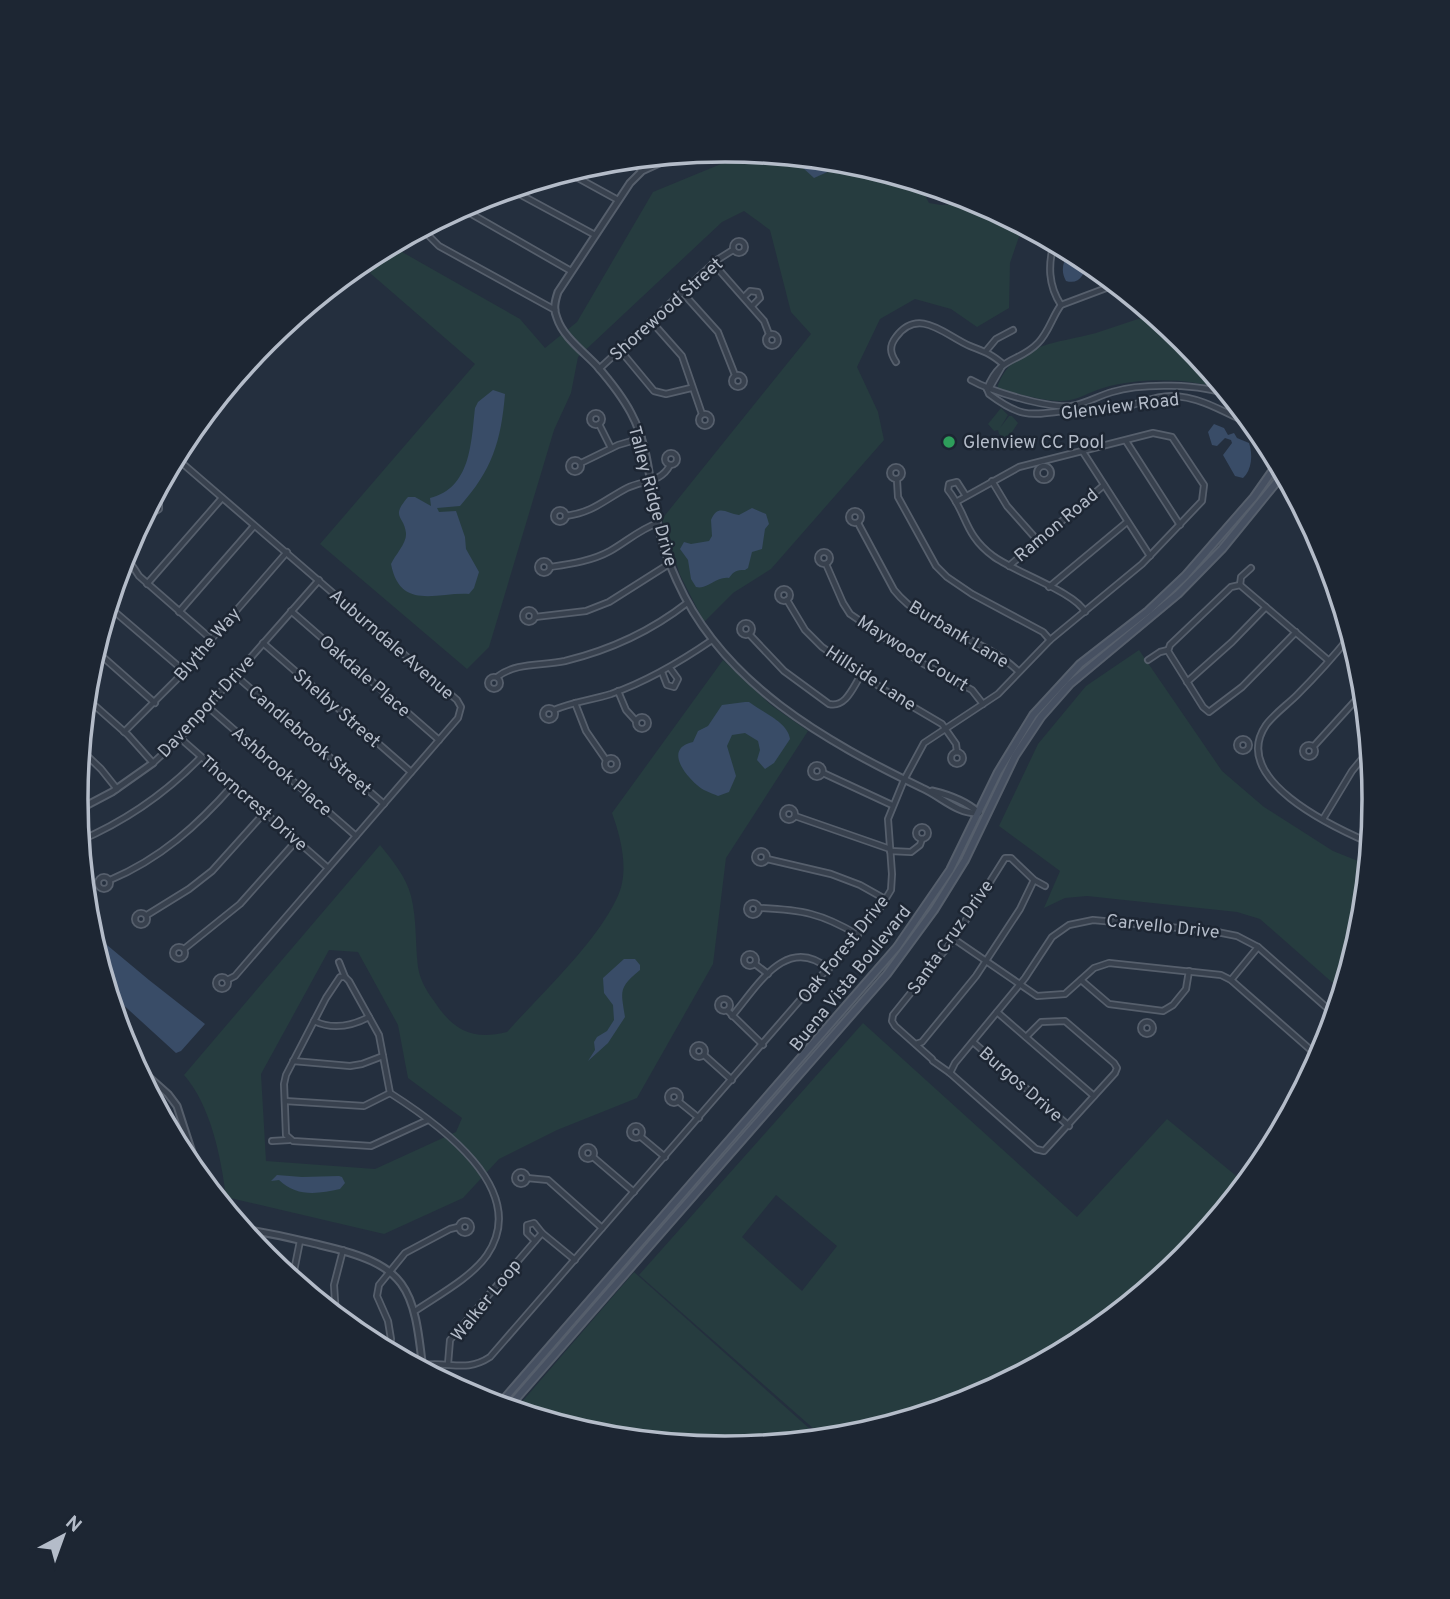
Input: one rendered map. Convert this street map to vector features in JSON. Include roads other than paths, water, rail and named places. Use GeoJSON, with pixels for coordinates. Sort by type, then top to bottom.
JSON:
{"type":"FeatureCollection","features":[{"type":"Feature","properties":{"kind":"main road","name":"Buena Vista Boulevard"},"geometry":{"type":"LineString","coordinates":[[514,1401],[897,947],[950,870],[1014,743],[1047,697],[1080,664],[1148,611],[1185,576],[1254,497],[1272,472]]}},
{"type":"Feature","properties":{"kind":"main road","name":"Buena Vista Boulevard"},"geometry":{"type":"LineString","coordinates":[[506,1398],[887,974],[934,910],[987,817],[1015,756],[1052,703],[1078,677],[1178,594],[1222,549],[1277,481]]}},
{"type":"Feature","properties":{"kind":"main road"},"geometry":{"type":"LineString","coordinates":[[1254,497],[1261,502]]}},
{"type":"Feature","properties":{"kind":"main road"},"geometry":{"type":"LineString","coordinates":[[979,813],[987,817]]}},
{"type":"Feature","properties":{"kind":"street"},"geometry":{"type":"LineString","coordinates":[[428,235],[439,246],[555,310],[558,292],[618,200],[642,171],[653,166]]}},
{"type":"Feature","properties":{"kind":"street"},"geometry":{"type":"LineString","coordinates":[[639,168],[642,171]]}},
{"type":"Feature","properties":{"kind":"street"},"geometry":{"type":"LineString","coordinates":[[580,179],[618,200]]}},
{"type":"Feature","properties":{"kind":"street"},"geometry":{"type":"LineString","coordinates":[[522,195],[595,235]]}},
{"type":"Feature","properties":{"kind":"street"},"geometry":{"type":"LineString","coordinates":[[473,215],[571,271]]}},
{"type":"Feature","properties":{"kind":"street","name":"Shorewood Street"},"geometry":{"type":"LineString","coordinates":[[599,369],[713,263],[733,250]]}},
{"type":"Feature","properties":{"kind":"street"},"geometry":{"type":"LineString","coordinates":[[1052,252],[1049,274],[1052,289],[1061,305]]}},
{"type":"Feature","properties":{"kind":"street"},"geometry":{"type":"LineString","coordinates":[[713,263],[764,321],[769,334]]}},
{"type":"Feature","properties":{"kind":"street"},"geometry":{"type":"LineString","coordinates":[[987,389],[991,379],[1002,366],[1036,345],[1047,332],[1061,305],[1106,289]]}},
{"type":"Feature","properties":{"kind":"street"},"geometry":{"type":"LineString","coordinates":[[744,297],[750,291],[758,292],[758,300],[752,306]]}},
{"type":"Feature","properties":{"kind":"street"},"geometry":{"type":"LineString","coordinates":[[682,292],[718,332],[735,375]]}},
{"type":"Feature","properties":{"kind":"street","name":"Talley Ridge Drive"},"geometry":{"type":"LineString","coordinates":[[555,310],[559,324],[568,336],[618,392],[642,438],[658,523],[669,564],[687,603],[712,640],[737,669],[780,705],[845,748],[968,814],[979,813]]}},
{"type":"Feature","properties":{"kind":"street"},"geometry":{"type":"LineString","coordinates":[[651,321],[682,356],[702,414]]}},
{"type":"Feature","properties":{"kind":"street"},"geometry":{"type":"LineString","coordinates":[[896,362],[891,354],[891,345],[895,338],[907,328],[920,323],[938,328],[970,346],[986,351],[1002,366]]}},
{"type":"Feature","properties":{"kind":"street"},"geometry":{"type":"LineString","coordinates":[[986,351],[996,339],[1013,330]]}},
{"type":"Feature","properties":{"kind":"street"},"geometry":{"type":"LineString","coordinates":[[620,350],[654,391],[666,394],[691,388]]}},
{"type":"Feature","properties":{"kind":"street"},"geometry":{"type":"LineString","coordinates":[[987,389],[995,382],[1002,366]]}},
{"type":"Feature","properties":{"kind":"street","name":"Glenview Road"},"geometry":{"type":"LineString","coordinates":[[971,380],[987,389],[1015,397],[1064,406],[1073,406],[1111,392],[1145,385],[1201,388],[1215,392]]}},
{"type":"Feature","properties":{"kind":"street","name":"Glenview Road"},"geometry":{"type":"LineString","coordinates":[[987,389],[998,401],[1026,414],[1120,408],[1171,396],[1189,398],[1236,418]]}},
{"type":"Feature","properties":{"kind":"street"},"geometry":{"type":"LineString","coordinates":[[599,424],[611,448]]}},
{"type":"Feature","properties":{"kind":"street","name":"Oak Forest Drive"},"geometry":{"type":"LineString","coordinates":[[435,1367],[448,1364],[468,1367],[478,1365],[490,1357],[858,935],[891,890],[888,819],[904,780],[924,743],[998,695],[1050,640],[1150,556],[1202,501],[1204,485],[1171,437],[1153,433],[1126,440]]}},
{"type":"Feature","properties":{"kind":"street"},"geometry":{"type":"LineString","coordinates":[[580,463],[611,448],[642,438]]}},
{"type":"Feature","properties":{"kind":"street"},"geometry":{"type":"LineString","coordinates":[[956,502],[1019,467],[1126,440],[1181,525]]}},
{"type":"Feature","properties":{"kind":"street"},"geometry":{"type":"LineString","coordinates":[[1083,452],[1150,556]]}},
{"type":"Feature","properties":{"kind":"street","name":"Auburndale Avenue"},"geometry":{"type":"LineString","coordinates":[[183,464],[457,700],[461,707],[460,715],[439,740],[228,980]]}},
{"type":"Feature","properties":{"kind":"street"},"geometry":{"type":"LineString","coordinates":[[566,516],[584,513],[611,500],[626,489],[664,475],[670,465]]}},
{"type":"Feature","properties":{"kind":"street"},"geometry":{"type":"LineString","coordinates":[[897,480],[898,498],[936,566],[947,577],[1043,632],[1050,640]]}},
{"type":"Feature","properties":{"kind":"street"},"geometry":{"type":"LineString","coordinates":[[992,481],[1007,506],[1038,541]]}},
{"type":"Feature","properties":{"kind":"street"},"geometry":{"type":"LineString","coordinates":[[966,496],[959,484],[951,483],[948,490],[975,539],[986,551],[1077,601],[1085,612]]}},
{"type":"Feature","properties":{"kind":"street","name":"Ramon Road"},"geometry":{"type":"LineString","coordinates":[[1009,566],[1104,485]]}},
{"type":"Feature","properties":{"kind":"street"},"geometry":{"type":"LineString","coordinates":[[148,584],[222,498]]}},
{"type":"Feature","properties":{"kind":"street"},"geometry":{"type":"LineString","coordinates":[[1049,587],[1127,522]]}},
{"type":"Feature","properties":{"kind":"street"},"geometry":{"type":"LineString","coordinates":[[550,566],[574,564],[607,553],[646,527],[658,523]]}},
{"type":"Feature","properties":{"kind":"street","name":"Burbank Lane"},"geometry":{"type":"LineString","coordinates":[[858,523],[901,598],[948,629],[1010,663],[1018,671]]}},
{"type":"Feature","properties":{"kind":"street"},"geometry":{"type":"LineString","coordinates":[[179,612],[254,526]]}},
{"type":"Feature","properties":{"kind":"street","name":"Blythe Way"},"geometry":{"type":"LineString","coordinates":[[124,732],[184,671],[287,552]]}},
{"type":"Feature","properties":{"kind":"street"},"geometry":{"type":"LineString","coordinates":[[535,617],[586,611],[609,602],[669,564]]}},
{"type":"Feature","properties":{"kind":"street","name":"Maywood Court"},"geometry":{"type":"LineString","coordinates":[[826,564],[842,603],[850,614],[920,662],[972,690],[983,704]]}},
{"type":"Feature","properties":{"kind":"street"},"geometry":{"type":"LineString","coordinates":[[132,568],[211,639]]}},
{"type":"Feature","properties":{"kind":"street"},"geometry":{"type":"LineString","coordinates":[[1240,585],[1241,577],[1251,568]]}},
{"type":"Feature","properties":{"kind":"street","name":"Davenport Drive"},"geometry":{"type":"LineString","coordinates":[[88,805],[117,789],[153,763],[180,738],[319,580]]}},
{"type":"Feature","properties":{"kind":"street"},"geometry":{"type":"LineString","coordinates":[[1240,585],[1328,660]]}},
{"type":"Feature","properties":{"kind":"street"},"geometry":{"type":"LineString","coordinates":[[1168,650],[1170,645],[1231,587],[1240,585]]}},
{"type":"Feature","properties":{"kind":"street","name":"Hillside Lane"},"geometry":{"type":"LineString","coordinates":[[787,600],[812,638],[861,675],[935,719],[946,729],[956,744],[957,752]]}},
{"type":"Feature","properties":{"kind":"street"},"geometry":{"type":"LineString","coordinates":[[497,677],[515,668],[563,661],[612,648],[663,622],[687,603]]}},
{"type":"Feature","properties":{"kind":"street"},"geometry":{"type":"LineString","coordinates":[[1187,682],[1266,607]]}},
{"type":"Feature","properties":{"kind":"street","name":"Oakdale Place"},"geometry":{"type":"LineString","coordinates":[[291,611],[439,740]]}},
{"type":"Feature","properties":{"kind":"street"},"geometry":{"type":"LineString","coordinates":[[116,613],[184,671]]}},
{"type":"Feature","properties":{"kind":"street"},"geometry":{"type":"LineString","coordinates":[[1168,650],[1205,710],[1212,712],[1254,676],[1296,632]]}},
{"type":"Feature","properties":{"kind":"street"},"geometry":{"type":"LineString","coordinates":[[750,635],[784,671],[829,704],[834,705],[846,700],[861,675]]}},
{"type":"Feature","properties":{"kind":"street"},"geometry":{"type":"LineString","coordinates":[[554,710],[618,691],[662,672],[712,640]]}},
{"type":"Feature","properties":{"kind":"street","name":"Shelby Street"},"geometry":{"type":"LineString","coordinates":[[263,643],[411,772]]}},
{"type":"Feature","properties":{"kind":"street"},"geometry":{"type":"LineString","coordinates":[[1343,644],[1268,723],[1259,746],[1261,766],[1270,780],[1323,819],[1361,838]]}},
{"type":"Feature","properties":{"kind":"street"},"geometry":{"type":"LineString","coordinates":[[1148,660],[1168,650]]}},
{"type":"Feature","properties":{"kind":"street"},"geometry":{"type":"LineString","coordinates":[[104,658],[155,703]]}},
{"type":"Feature","properties":{"kind":"street"},"geometry":{"type":"LineString","coordinates":[[662,672],[667,685],[674,687],[678,679],[670,668]]}},
{"type":"Feature","properties":{"kind":"street","name":"Candlebrook Street"},"geometry":{"type":"LineString","coordinates":[[236,675],[384,804]]}},
{"type":"Feature","properties":{"kind":"street"},"geometry":{"type":"LineString","coordinates":[[618,691],[626,710],[636,722]]}},
{"type":"Feature","properties":{"kind":"street"},"geometry":{"type":"LineString","coordinates":[[1314,746],[1355,701]]}},
{"type":"Feature","properties":{"kind":"street"},"geometry":{"type":"LineString","coordinates":[[575,703],[586,731],[606,760]]}},
{"type":"Feature","properties":{"kind":"street"},"geometry":{"type":"LineString","coordinates":[[95,706],[153,763]]}},
{"type":"Feature","properties":{"kind":"street","name":"Ashbrook Place"},"geometry":{"type":"LineString","coordinates":[[208,707],[356,836]]}},
{"type":"Feature","properties":{"kind":"street","name":"Thorncrest Drive"},"geometry":{"type":"LineString","coordinates":[[180,738],[328,868]]}},
{"type":"Feature","properties":{"kind":"street"},"geometry":{"type":"LineString","coordinates":[[1249,745],[1259,746]]}},
{"type":"Feature","properties":{"kind":"street"},"geometry":{"type":"LineString","coordinates":[[89,836],[136,811],[172,785],[201,757]]}},
{"type":"Feature","properties":{"kind":"street"},"geometry":{"type":"LineString","coordinates":[[89,758],[117,789]]}},
{"type":"Feature","properties":{"kind":"street"},"geometry":{"type":"LineString","coordinates":[[1323,819],[1361,762]]}},
{"type":"Feature","properties":{"kind":"street"},"geometry":{"type":"LineString","coordinates":[[823,773],[893,805]]}},
{"type":"Feature","properties":{"kind":"street"},"geometry":{"type":"LineString","coordinates":[[110,880],[174,843],[200,821],[233,785]]}},
{"type":"Feature","properties":{"kind":"street"},"geometry":{"type":"LineString","coordinates":[[147,915],[212,871],[265,812]]}},
{"type":"Feature","properties":{"kind":"street"},"geometry":{"type":"LineString","coordinates":[[795,816],[890,850],[911,852],[920,845],[922,839]]}},
{"type":"Feature","properties":{"kind":"street"},"geometry":{"type":"LineString","coordinates":[[184,949],[230,914],[297,840]]}},
{"type":"Feature","properties":{"kind":"street","name":"Santa Cruz Drive"},"geometry":{"type":"LineString","coordinates":[[916,1044],[895,1026],[892,1018],[954,939],[1002,860],[1012,858],[1034,880]]}},
{"type":"Feature","properties":{"kind":"street"},"geometry":{"type":"LineString","coordinates":[[767,859],[831,874],[860,885],[885,900]]}},
{"type":"Feature","properties":{"kind":"street"},"geometry":{"type":"LineString","coordinates":[[1026,1037],[1041,1022],[1068,1023],[1117,1068],[1050,1147],[1040,1151],[916,1044],[922,1042],[945,1016],[986,961],[1020,909],[1034,880],[1045,886]]}},
{"type":"Feature","properties":{"kind":"street"},"geometry":{"type":"LineString","coordinates":[[760,908],[804,911],[825,917],[858,935]]}},
{"type":"Feature","properties":{"kind":"street","name":"Carvello Drive"},"geometry":{"type":"LineString","coordinates":[[950,1073],[951,1068],[1020,984],[1052,937],[1063,928],[1086,921],[1108,920],[1228,933],[1258,947],[1327,1008]]}},
{"type":"Feature","properties":{"kind":"street"},"geometry":{"type":"LineString","coordinates":[[954,939],[1037,996],[1065,994],[1094,968],[1109,963],[1221,975],[1231,980],[1311,1050]]}},
{"type":"Feature","properties":{"kind":"street"},"geometry":{"type":"LineString","coordinates":[[1231,980],[1258,947]]}},
{"type":"Feature","properties":{"kind":"street"},"geometry":{"type":"LineString","coordinates":[[732,1016],[768,974],[785,959],[799,956],[811,958],[829,969]]}},
{"type":"Feature","properties":{"kind":"street"},"geometry":{"type":"LineString","coordinates":[[339,962],[379,1035],[390,1093],[459,1143],[480,1170],[495,1200],[498,1227],[490,1250],[479,1264],[415,1311]]}},
{"type":"Feature","properties":{"kind":"street"},"geometry":{"type":"LineString","coordinates":[[755,964],[768,974]]}},
{"type":"Feature","properties":{"kind":"street"},"geometry":{"type":"LineString","coordinates":[[1081,980],[1109,1004],[1163,1011],[1173,1005],[1186,989],[1189,971]]}},
{"type":"Feature","properties":{"kind":"street"},"geometry":{"type":"LineString","coordinates":[[289,1140],[286,1135],[284,1080],[336,981],[345,977]]}},
{"type":"Feature","properties":{"kind":"street"},"geometry":{"type":"LineString","coordinates":[[1147,1022],[1148,1009]]}},
{"type":"Feature","properties":{"kind":"street"},"geometry":{"type":"LineString","coordinates":[[728,1011],[763,1045]]}},
{"type":"Feature","properties":{"kind":"street"},"geometry":{"type":"LineString","coordinates":[[997,1012],[1094,1096]]}},
{"type":"Feature","properties":{"kind":"street"},"geometry":{"type":"LineString","coordinates":[[314,1021],[348,1026],[369,1017]]}},
{"type":"Feature","properties":{"kind":"street","name":"Burgos Drive"},"geometry":{"type":"LineString","coordinates":[[973,1042],[1069,1126]]}},
{"type":"Feature","properties":{"kind":"street"},"geometry":{"type":"LineString","coordinates":[[704,1055],[733,1080]]}},
{"type":"Feature","properties":{"kind":"street"},"geometry":{"type":"LineString","coordinates":[[293,1061],[351,1066],[383,1056]]}},
{"type":"Feature","properties":{"kind":"street"},"geometry":{"type":"LineString","coordinates":[[153,1080],[177,1106],[190,1146]]}},
{"type":"Feature","properties":{"kind":"street"},"geometry":{"type":"LineString","coordinates":[[285,1101],[364,1106],[390,1093]]}},
{"type":"Feature","properties":{"kind":"street"},"geometry":{"type":"LineString","coordinates":[[678,1101],[699,1118]]}},
{"type":"Feature","properties":{"kind":"street"},"geometry":{"type":"LineString","coordinates":[[272,1142],[289,1140],[371,1146],[428,1120]]}},
{"type":"Feature","properties":{"kind":"street"},"geometry":{"type":"LineString","coordinates":[[641,1137],[665,1157]]}},
{"type":"Feature","properties":{"kind":"street"},"geometry":{"type":"LineString","coordinates":[[593,1157],[634,1192]]}},
{"type":"Feature","properties":{"kind":"street"},"geometry":{"type":"LineString","coordinates":[[527,1178],[548,1180],[603,1228]]}},
{"type":"Feature","properties":{"kind":"street","name":"Walker Loop"},"geometry":{"type":"LineString","coordinates":[[448,1364],[450,1340],[542,1233],[534,1223],[527,1225],[526,1230],[535,1241]]}},
{"type":"Feature","properties":{"kind":"street"},"geometry":{"type":"LineString","coordinates":[[391,1342],[388,1321],[377,1296],[379,1285],[405,1253],[458,1227]]}},
{"type":"Feature","properties":{"kind":"street"},"geometry":{"type":"LineString","coordinates":[[259,1232],[342,1250],[370,1259],[389,1271],[407,1292],[415,1311],[422,1360]]}},
{"type":"Feature","properties":{"kind":"street"},"geometry":{"type":"LineString","coordinates":[[542,1233],[575,1260]]}},
{"type":"Feature","properties":{"kind":"street"},"geometry":{"type":"LineString","coordinates":[[294,1269],[300,1241]]}},
{"type":"Feature","properties":{"kind":"street"},"geometry":{"type":"LineString","coordinates":[[335,1304],[334,1285],[342,1250]]}},
{"type":"Feature","properties":{"kind":"water"},"geometry":{"type":"Polygon","coordinates":[[[801,166],[830,171],[814,178],[801,166]]]}},
{"type":"Feature","properties":{"kind":"water"},"geometry":{"type":"Polygon","coordinates":[[[1064,261],[1084,272],[1078,280],[1066,281],[1064,261]]]}},
{"type":"Feature","properties":{"kind":"water"},"geometry":{"type":"Polygon","coordinates":[[[493,390],[505,394],[501,427],[487,467],[460,506],[437,508],[439,512],[456,511],[466,549],[479,572],[474,588],[469,594],[411,594],[402,588],[396,579],[391,564],[406,537],[400,509],[408,497],[415,497],[431,506],[430,498],[444,493],[454,485],[470,449],[475,408],[478,402],[493,390]]]}},
{"type":"Feature","properties":{"kind":"water"},"geometry":{"type":"Polygon","coordinates":[[[1214,424],[1224,428],[1228,435],[1234,433],[1237,438],[1249,443],[1251,462],[1243,478],[1235,476],[1223,455],[1232,443],[1231,440],[1225,438],[1217,446],[1212,445],[1208,432],[1214,424]]]}},
{"type":"Feature","properties":{"kind":"water"},"geometry":{"type":"Polygon","coordinates":[[[752,508],[766,514],[769,524],[765,529],[762,549],[752,552],[745,570],[736,571],[729,578],[720,579],[704,587],[696,587],[691,579],[688,560],[680,549],[684,542],[691,544],[709,541],[712,536],[711,520],[717,512],[739,515],[752,508]]]}},
{"type":"Feature","properties":{"kind":"water"},"geometry":{"type":"Polygon","coordinates":[[[749,702],[780,722],[790,739],[774,763],[765,769],[757,760],[760,750],[758,741],[745,733],[732,735],[727,746],[736,776],[729,792],[718,796],[699,787],[682,768],[678,755],[685,745],[693,742],[698,731],[708,726],[722,705],[749,702]]]}},
{"type":"Feature","properties":{"kind":"water"},"geometry":{"type":"Polygon","coordinates":[[[104,942],[205,1024],[181,1051],[176,1053],[120,1002],[104,942]]]}},
{"type":"Feature","properties":{"kind":"water"},"geometry":{"type":"Polygon","coordinates":[[[624,959],[635,959],[640,965],[640,970],[623,990],[625,1017],[608,1043],[588,1061],[595,1050],[594,1042],[597,1037],[607,1031],[614,1020],[613,1005],[604,993],[603,978],[624,959]]]}},
{"type":"Feature","properties":{"kind":"water"},"geometry":{"type":"Polygon","coordinates":[[[277,1175],[339,1176],[345,1183],[340,1189],[308,1193],[293,1189],[279,1180],[271,1181],[277,1175]]]}},
{"type":"Feature","properties":{"kind":"place","name":"Glenview CC Pool"},"geometry":{"type":"Point","coordinates":[949,442]}}]}
